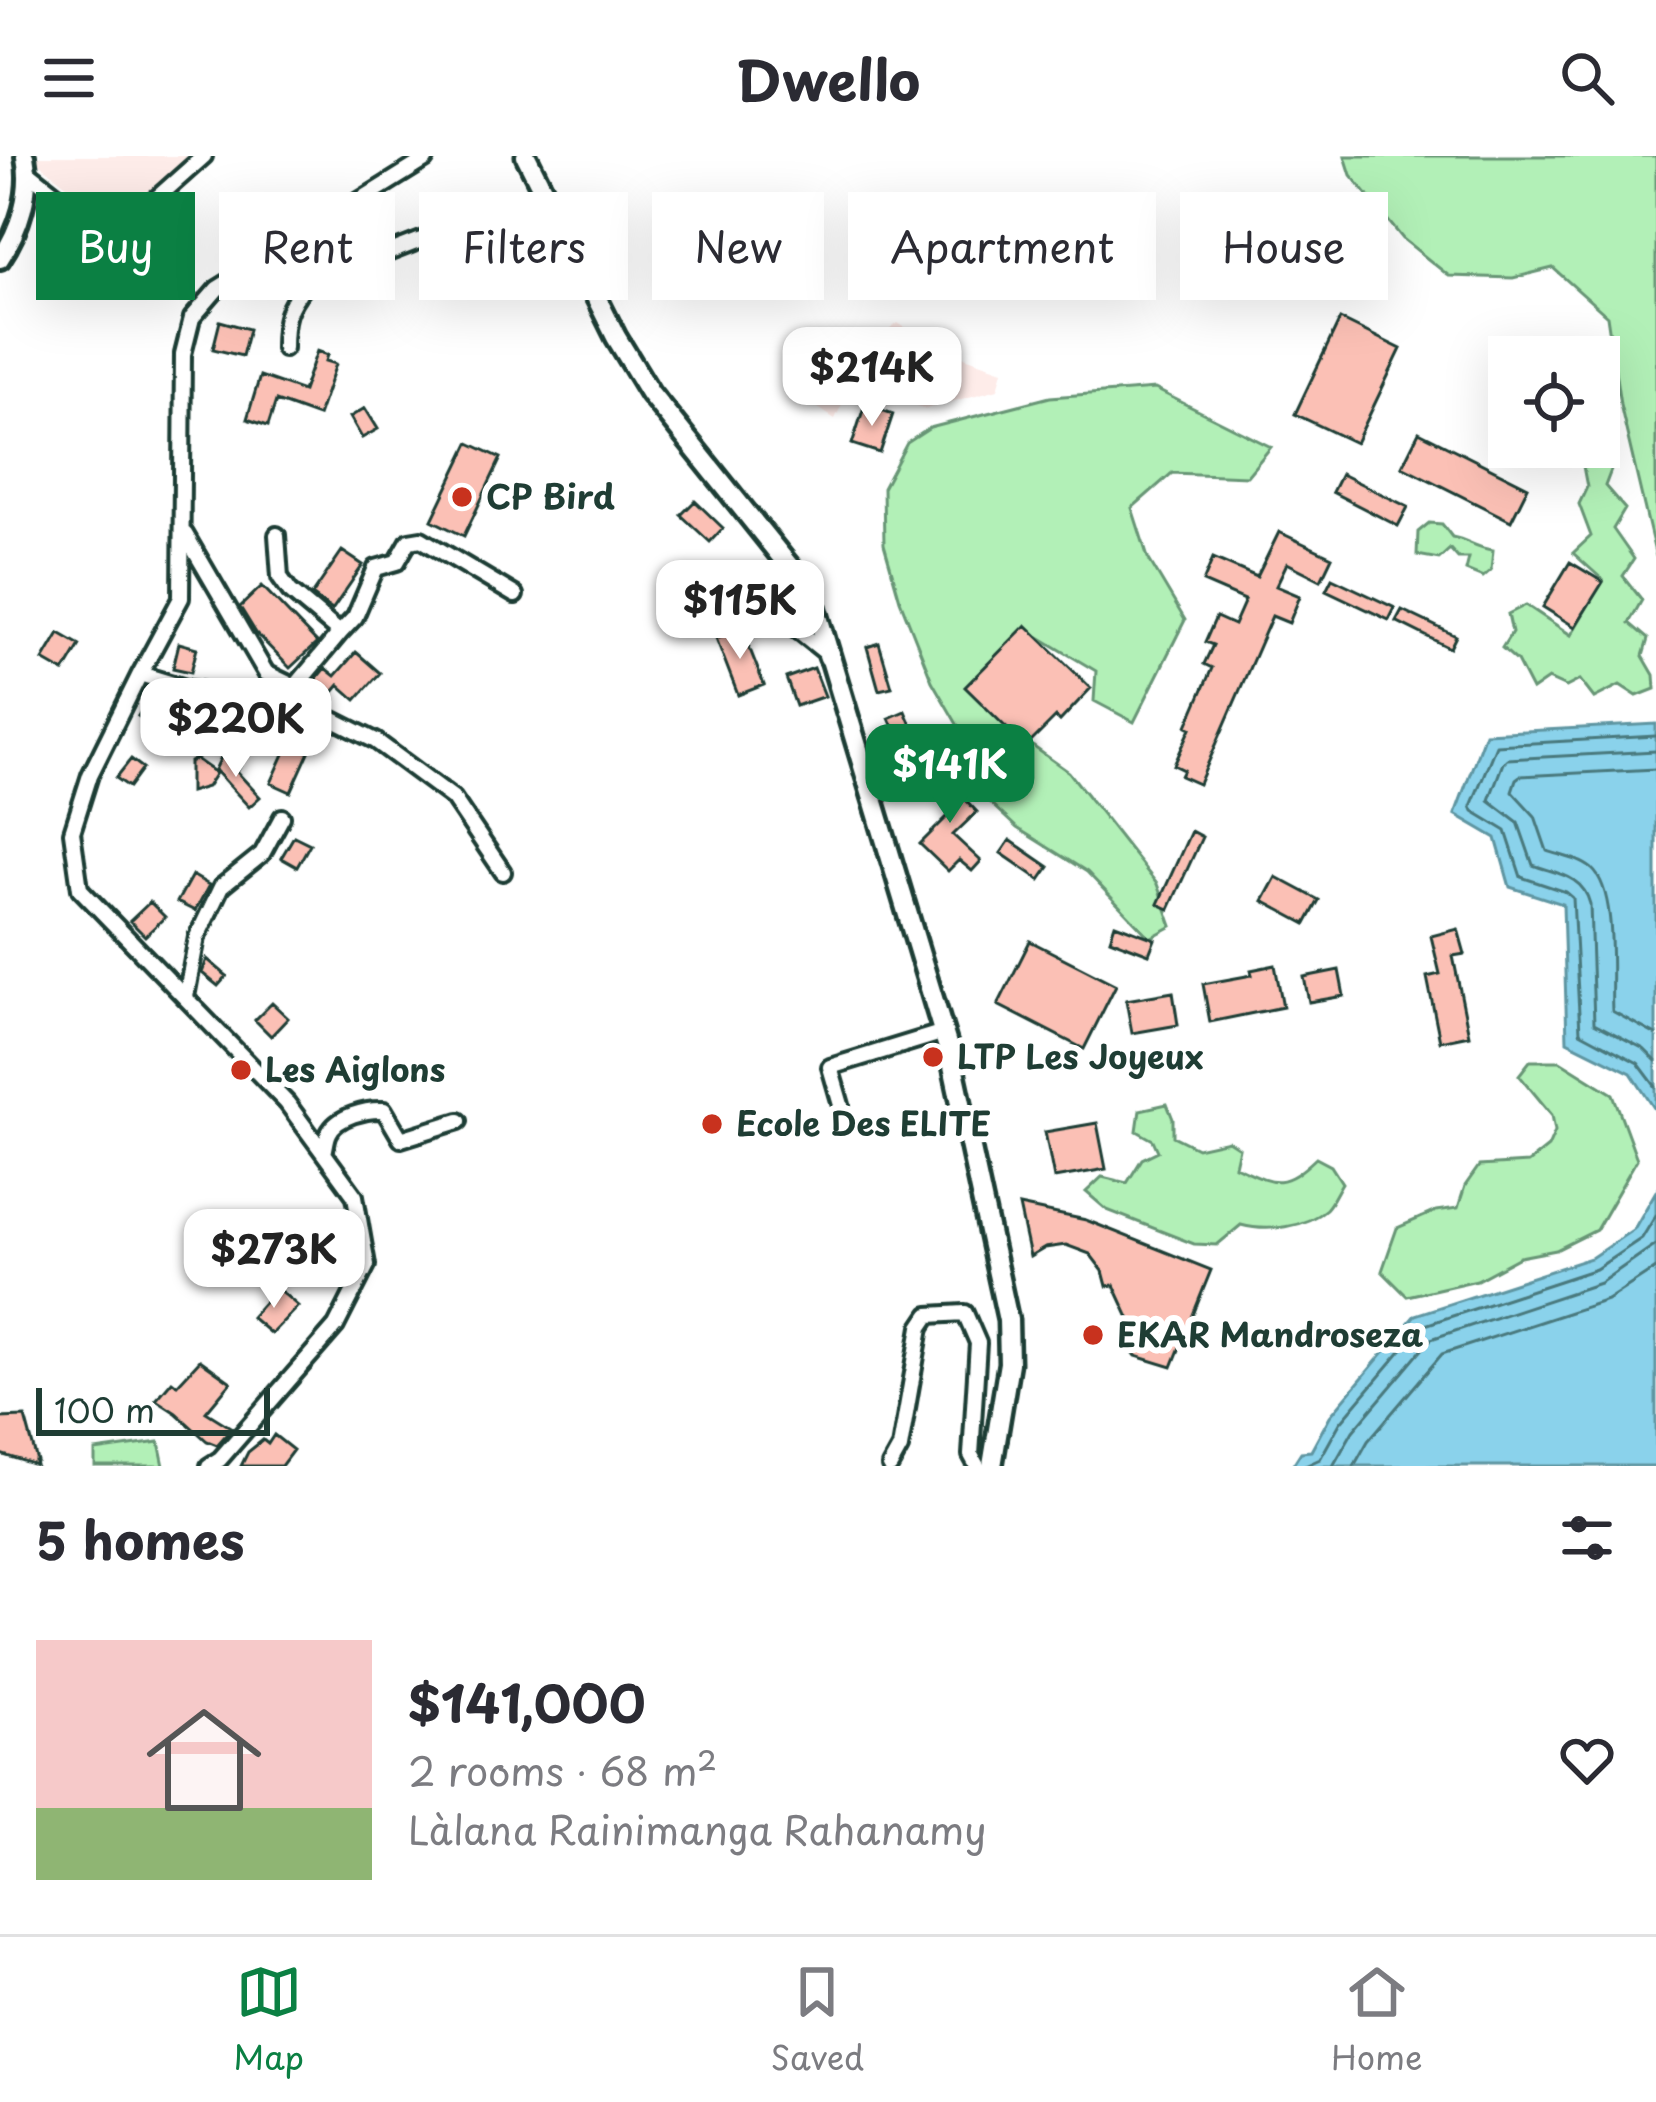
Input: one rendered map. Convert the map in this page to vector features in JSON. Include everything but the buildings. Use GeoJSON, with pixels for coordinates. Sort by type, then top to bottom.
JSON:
{"type":"FeatureCollection","features":[{"type":"Feature","properties":{"kind":"main road"},"geometry":{"type":"LineString","coordinates":[[526,156],[545,192]]}},
{"type":"Feature","properties":{"kind":"main road"},"geometry":{"type":"LineString","coordinates":[[598,300],[650,393],[813,600],[944,1032],[1008,1320],[1009,1363],[992,1466]]}},
{"type":"Feature","properties":{"kind":"street"},"geometry":{"type":"LineString","coordinates":[[26,164],[65,202],[106,225],[140,213],[204,156]]}},
{"type":"Feature","properties":{"kind":"street"},"geometry":{"type":"LineString","coordinates":[[208,1466],[220,1459],[336,1326],[367,1264],[355,1196],[287,1103],[80,889],[72,832],[90,775],[181,598],[183,354],[191,318],[217,289],[427,156]]}},
{"type":"Feature","properties":{"kind":"street"},"geometry":{"type":"LineString","coordinates":[[0,259],[25,202],[26,164]]}},
{"type":"Feature","properties":{"kind":"street"},"geometry":{"type":"LineString","coordinates":[[284,348],[284,320],[305,284],[419,240]]}},
{"type":"Feature","properties":{"kind":"street"},"geometry":{"type":"LineString","coordinates":[[182,530],[266,673],[295,687],[355,617],[376,568],[397,562],[409,541],[421,539],[515,595]]}},
{"type":"Feature","properties":{"kind":"street"},"geometry":{"type":"LineString","coordinates":[[277,535],[280,577],[340,633]]}},
{"type":"Feature","properties":{"kind":"street"},"geometry":{"type":"LineString","coordinates":[[699,623],[765,604],[825,652],[854,730]]}},
{"type":"Feature","properties":{"kind":"street"},"geometry":{"type":"LineString","coordinates":[[140,674],[189,689],[284,702],[376,741],[453,798],[503,872]]}},
{"type":"Feature","properties":{"kind":"street"},"geometry":{"type":"LineString","coordinates":[[186,997],[196,937],[220,887],[262,854],[282,817]]}},
{"type":"Feature","properties":{"kind":"street"},"geometry":{"type":"LineString","coordinates":[[841,1105],[830,1067],[944,1032]]}},
{"type":"Feature","properties":{"kind":"street"},"geometry":{"type":"LineString","coordinates":[[324,1154],[329,1132],[359,1112],[383,1110],[401,1139],[458,1121]]}},
{"type":"Feature","properties":{"kind":"street"},"geometry":{"type":"LineString","coordinates":[[890,1466],[900,1448],[921,1328],[929,1315],[965,1313],[978,1343],[971,1455],[977,1466]]}},
{"type":"Feature","properties":{"kind":"shaded area"},"geometry":{"type":"Polygon","coordinates":[[[35,156],[204,156],[164,192],[75,192],[35,156]]]}},
{"type":"Feature","properties":{"kind":"shaded area"},"geometry":{"type":"Polygon","coordinates":[[[898,323],[938,348],[1003,370],[998,389],[925,409],[854,379],[835,419],[786,387],[802,354],[836,371],[898,323]]]}},
{"type":"Feature","properties":{"kind":"green space"},"geometry":{"type":"Polygon","coordinates":[[[1345,156],[1656,156],[1656,557],[1620,404],[1620,336],[1610,336],[1607,316],[1553,268],[1513,278],[1449,276],[1388,221],[1388,192],[1365,192],[1351,175],[1345,156]]]}},
{"type":"Feature","properties":{"kind":"green space"},"geometry":{"type":"Polygon","coordinates":[[[1155,389],[1271,447],[1247,476],[1172,473],[1132,508],[1148,558],[1185,620],[1134,722],[1094,701],[1096,671],[1039,637],[1007,655],[1017,735],[1069,772],[1157,884],[1172,926],[1150,938],[1087,872],[1017,828],[987,800],[979,762],[932,681],[900,600],[884,544],[883,488],[907,443],[930,428],[1050,397],[1155,389]]]}},
{"type":"Feature","properties":{"kind":"green space"},"geometry":{"type":"Polygon","coordinates":[[[1583,468],[1612,468],[1605,486],[1625,509],[1613,529],[1634,559],[1623,576],[1642,600],[1629,623],[1648,639],[1643,656],[1654,675],[1655,689],[1637,696],[1620,685],[1594,698],[1580,680],[1566,687],[1548,679],[1532,690],[1517,661],[1502,648],[1512,632],[1508,614],[1526,605],[1571,635],[1603,580],[1573,553],[1591,536],[1579,504],[1587,487],[1583,468]]]}},
{"type":"Feature","properties":{"kind":"green space"},"geometry":{"type":"Polygon","coordinates":[[[1429,523],[1442,524],[1452,537],[1493,550],[1491,570],[1483,577],[1466,570],[1469,558],[1458,558],[1450,549],[1439,559],[1417,555],[1418,532],[1429,523]]]}},
{"type":"Feature","properties":{"kind":"green space"},"geometry":{"type":"Polygon","coordinates":[[[1530,1061],[1560,1061],[1613,1094],[1637,1159],[1596,1230],[1556,1250],[1520,1257],[1477,1280],[1407,1296],[1382,1271],[1397,1228],[1436,1211],[1458,1208],[1479,1166],[1528,1163],[1548,1147],[1555,1131],[1552,1115],[1519,1075],[1530,1061]]]}},
{"type":"Feature","properties":{"kind":"green space"},"geometry":{"type":"Polygon","coordinates":[[[1167,1104],[1173,1136],[1197,1148],[1228,1141],[1239,1148],[1235,1166],[1278,1181],[1295,1175],[1316,1158],[1331,1166],[1342,1183],[1326,1209],[1308,1220],[1274,1228],[1241,1225],[1217,1245],[1194,1244],[1107,1210],[1086,1192],[1102,1177],[1127,1183],[1142,1159],[1158,1151],[1153,1140],[1137,1131],[1140,1110],[1167,1104]]]}},
{"type":"Feature","properties":{"kind":"green space"},"geometry":{"type":"Polygon","coordinates":[[[159,1442],[164,1466],[95,1466],[95,1451],[159,1442]]]}},
{"type":"Feature","properties":{"kind":"water"},"geometry":{"type":"Polygon","coordinates":[[[1656,724],[1656,1111],[1631,1073],[1567,1041],[1563,904],[1510,887],[1496,838],[1455,814],[1485,733],[1656,724]]]}},
{"type":"Feature","properties":{"kind":"water"},"geometry":{"type":"Polygon","coordinates":[[[1656,1191],[1656,1466],[1292,1466],[1301,1452],[1311,1451],[1330,1416],[1415,1315],[1591,1258],[1634,1229],[1656,1191]]]}},
{"type":"Feature","properties":{"kind":"place","name":"CP Bird"},"geometry":{"type":"Point","coordinates":[462,497]}},
{"type":"Feature","properties":{"kind":"place","name":"LTP Les Joyeux"},"geometry":{"type":"Point","coordinates":[933,1057]}},
{"type":"Feature","properties":{"kind":"place","name":"Les Aiglons"},"geometry":{"type":"Point","coordinates":[241,1070]}},
{"type":"Feature","properties":{"kind":"place","name":"Ecole Des ELITE"},"geometry":{"type":"Point","coordinates":[712,1124]}},
{"type":"Feature","properties":{"kind":"place","name":"EKAR Mandroseza"},"geometry":{"type":"Point","coordinates":[1093,1335]}}]}
